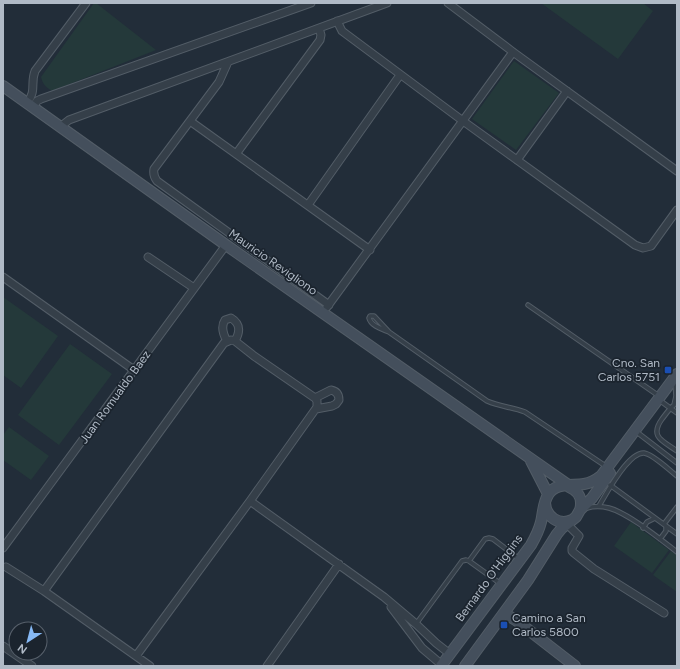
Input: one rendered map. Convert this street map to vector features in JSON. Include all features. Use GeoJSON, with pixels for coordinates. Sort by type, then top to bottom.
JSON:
{"type":"FeatureCollection","features":[{"type":"Feature","properties":{"kind":"main road","name":"Mauricio Revigliono"},"geometry":{"type":"LineString","coordinates":[[3,86],[226,245],[326,309],[568,487]]}},
{"type":"Feature","properties":{"kind":"main road"},"geometry":{"type":"LineString","coordinates":[[570,521],[564,522],[552,518],[547,512],[547,496],[555,488],[584,484],[594,481],[601,476],[676,379]]}},
{"type":"Feature","properties":{"kind":"main road"},"geometry":{"type":"LineString","coordinates":[[465,666],[537,567],[557,534],[608,483],[638,433],[661,399]]}},
{"type":"Feature","properties":{"kind":"main road","name":"Mauricio Revigliono"},"geometry":{"type":"LineString","coordinates":[[529,457],[547,496]]}},
{"type":"Feature","properties":{"kind":"main road"},"geometry":{"type":"LineString","coordinates":[[568,487],[580,499],[580,510]]}},
{"type":"Feature","properties":{"kind":"main road","name":"Bernardo O'Higgins"},"geometry":{"type":"LineString","coordinates":[[441,666],[531,545],[538,530],[547,496]]}},
{"type":"Feature","properties":{"kind":"main road"},"geometry":{"type":"LineString","coordinates":[[504,612],[575,666]]}},
{"type":"Feature","properties":{"kind":"street"},"geometry":{"type":"LineString","coordinates":[[30,105],[35,70],[86,3]]}},
{"type":"Feature","properties":{"kind":"street"},"geometry":{"type":"LineString","coordinates":[[30,105],[45,98],[298,5],[311,3]]}},
{"type":"Feature","properties":{"kind":"street"},"geometry":{"type":"LineString","coordinates":[[60,127],[69,120],[388,3]]}},
{"type":"Feature","properties":{"kind":"street"},"geometry":{"type":"LineString","coordinates":[[448,3],[677,171]]}},
{"type":"Feature","properties":{"kind":"street"},"geometry":{"type":"LineString","coordinates":[[337,21],[342,31],[400,75],[639,247],[643,248],[651,246],[677,210]]}},
{"type":"Feature","properties":{"kind":"street"},"geometry":{"type":"LineString","coordinates":[[236,154],[320,40],[321,35],[319,28]]}},
{"type":"Feature","properties":{"kind":"street"},"geometry":{"type":"LineString","coordinates":[[228,62],[219,82],[154,170],[154,178],[157,182],[326,309],[513,52]]}},
{"type":"Feature","properties":{"kind":"street"},"geometry":{"type":"LineString","coordinates":[[308,205],[400,75]]}},
{"type":"Feature","properties":{"kind":"street"},"geometry":{"type":"LineString","coordinates":[[33,90],[45,98]]}},
{"type":"Feature","properties":{"kind":"street"},"geometry":{"type":"LineString","coordinates":[[517,160],[567,91]]}},
{"type":"Feature","properties":{"kind":"street"},"geometry":{"type":"LineString","coordinates":[[190,121],[370,250]]}},
{"type":"Feature","properties":{"kind":"street","name":"Juan Romualdo Baez"},"geometry":{"type":"LineString","coordinates":[[3,548],[226,245]]}},
{"type":"Feature","properties":{"kind":"street"},"geometry":{"type":"LineString","coordinates":[[148,257],[194,288]]}},
{"type":"Feature","properties":{"kind":"street"},"geometry":{"type":"LineString","coordinates":[[3,277],[134,370]]}},
{"type":"Feature","properties":{"kind":"street"},"geometry":{"type":"LineString","coordinates":[[227,341],[224,336],[224,322],[225,320],[231,318],[234,319],[238,326],[238,336],[235,341]]}},
{"type":"Feature","properties":{"kind":"street"},"geometry":{"type":"LineString","coordinates":[[44,591],[227,341],[235,341],[315,398],[318,404],[316,409],[250,501],[136,656]]}},
{"type":"Feature","properties":{"kind":"street"},"geometry":{"type":"LineString","coordinates":[[315,398],[331,390],[338,394],[340,400],[336,404],[316,409]]}},
{"type":"Feature","properties":{"kind":"street"},"geometry":{"type":"LineString","coordinates":[[250,501],[384,597],[450,654]]}},
{"type":"Feature","properties":{"kind":"street"},"geometry":{"type":"LineString","coordinates":[[570,521],[579,536],[572,548],[574,553],[594,569],[664,613]]}},
{"type":"Feature","properties":{"kind":"street"},"geometry":{"type":"LineString","coordinates":[[267,666],[339,564]]}},
{"type":"Feature","properties":{"kind":"street"},"geometry":{"type":"LineString","coordinates":[[6,567],[44,591],[150,666]]}},
{"type":"Feature","properties":{"kind":"street"},"geometry":{"type":"LineString","coordinates":[[384,597],[422,648],[441,666]]}},
{"type":"Feature","properties":{"kind":"street"},"geometry":{"type":"LineString","coordinates":[[3,646],[32,666]]}},
{"type":"Feature","properties":{"kind":"lane"},"geometry":{"type":"LineString","coordinates":[[528,305],[661,399],[677,413]]}},
{"type":"Feature","properties":{"kind":"lane"},"geometry":{"type":"LineString","coordinates":[[389,332],[375,326],[370,322],[370,316],[374,316],[389,332],[487,401],[503,407],[525,412],[608,468]]}},
{"type":"Feature","properties":{"kind":"lane"},"geometry":{"type":"LineString","coordinates":[[676,379],[676,401],[656,429],[656,434],[677,452]]}},
{"type":"Feature","properties":{"kind":"lane"},"geometry":{"type":"LineString","coordinates":[[638,433],[677,463]]}},
{"type":"Feature","properties":{"kind":"lane"},"geometry":{"type":"LineString","coordinates":[[599,506],[608,483],[638,454],[649,454],[677,476]]}},
{"type":"Feature","properties":{"kind":"lane"},"geometry":{"type":"LineString","coordinates":[[608,483],[677,534]]}},
{"type":"Feature","properties":{"kind":"lane"},"geometry":{"type":"LineString","coordinates":[[580,510],[599,506],[610,508],[630,518],[677,552]]}},
{"type":"Feature","properties":{"kind":"lane"},"geometry":{"type":"LineString","coordinates":[[660,539],[666,531],[665,525],[677,507]]}},
{"type":"Feature","properties":{"kind":"lane"},"geometry":{"type":"LineString","coordinates":[[643,528],[647,522],[655,518]]}},
{"type":"Feature","properties":{"kind":"lane"},"geometry":{"type":"LineString","coordinates":[[469,561],[485,539],[489,538],[493,539],[520,559]]}},
{"type":"Feature","properties":{"kind":"lane"},"geometry":{"type":"LineString","coordinates":[[416,624],[462,562],[466,560],[502,584]]}},
{"type":"Feature","properties":{"kind":"green space"},"geometry":{"type":"Polygon","coordinates":[[[94,3],[96,3],[156,50],[52,91],[45,86],[41,77],[94,3]]]}},
{"type":"Feature","properties":{"kind":"green space"},"geometry":{"type":"Polygon","coordinates":[[[541,3],[643,3],[653,11],[618,59],[541,3]]]}},
{"type":"Feature","properties":{"kind":"green space"},"geometry":{"type":"Polygon","coordinates":[[[514,61],[559,93],[516,150],[472,119],[514,61]]]}},
{"type":"Feature","properties":{"kind":"green space"},"geometry":{"type":"Polygon","coordinates":[[[3,297],[58,336],[21,388],[3,375],[3,297]]]}},
{"type":"Feature","properties":{"kind":"green space"},"geometry":{"type":"Polygon","coordinates":[[[70,344],[112,374],[59,445],[18,415],[70,344]]]}},
{"type":"Feature","properties":{"kind":"green space"},"geometry":{"type":"Polygon","coordinates":[[[9,427],[49,456],[31,480],[3,460],[3,435],[9,427]]]}},
{"type":"Feature","properties":{"kind":"green space"},"geometry":{"type":"Polygon","coordinates":[[[631,522],[669,550],[652,573],[614,546],[631,522]]]}},
{"type":"Feature","properties":{"kind":"green space"},"geometry":{"type":"Polygon","coordinates":[[[671,551],[677,555],[677,592],[653,575],[671,551]]]}},
{"type":"Feature","properties":{"kind":"place","name":"Cno. San Carlos 5751"},"geometry":{"type":"Point","coordinates":[668,370]}},
{"type":"Feature","properties":{"kind":"place","name":"Camino a San Carlos 5800"},"geometry":{"type":"Point","coordinates":[504,625]}}]}
